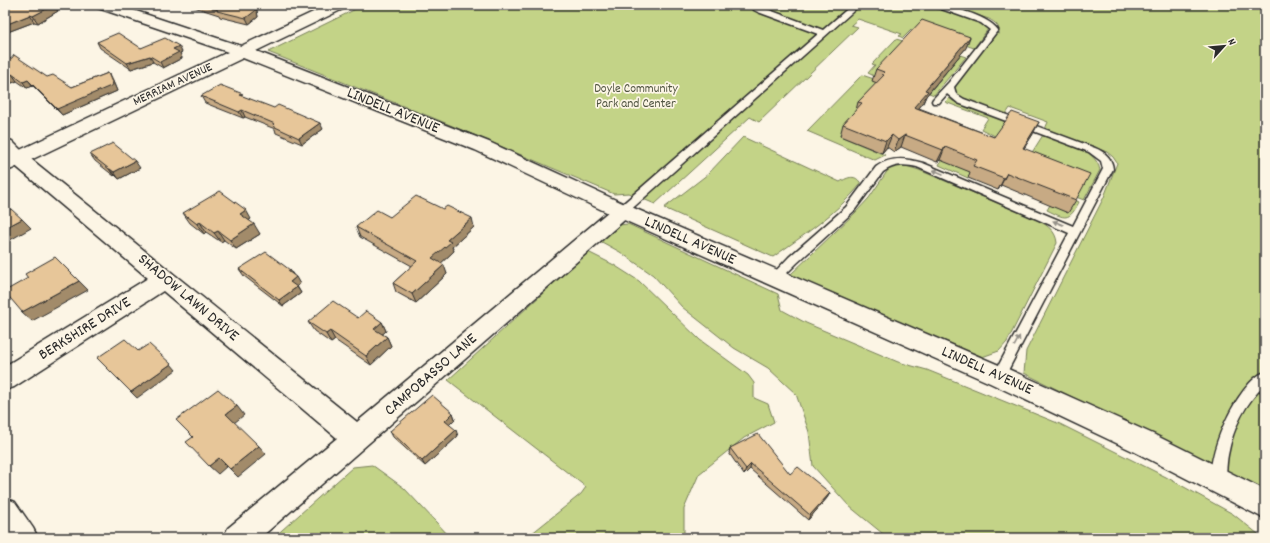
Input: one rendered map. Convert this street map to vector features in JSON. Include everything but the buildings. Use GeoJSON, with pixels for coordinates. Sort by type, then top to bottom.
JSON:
{"type":"FeatureCollection","features":[{"type":"Feature","properties":{"kind":"street","name":"LINDELL AVENUE"},"geometry":{"type":"LineString","coordinates":[[103,5],[243,52],[482,146],[622,211],[999,376],[1144,442],[1265,505]]}},
{"type":"Feature","properties":{"kind":"street","name":"MERRIAM AVENUE"},"geometry":{"type":"LineString","coordinates":[[10,156],[243,52],[340,5]]}},
{"type":"Feature","properties":{"kind":"street","name":"SHADOW LAWN DRIVE"},"geometry":{"type":"LineString","coordinates":[[10,156],[165,279],[357,438]]}},
{"type":"Feature","properties":{"kind":"street","name":"CAMPOBASSO LANE"},"geometry":{"type":"LineString","coordinates":[[238,538],[622,211]]}},
{"type":"Feature","properties":{"kind":"street","name":"BERKSHIRE DRIVE"},"geometry":{"type":"LineString","coordinates":[[5,379],[165,279]]}},
{"type":"Feature","properties":{"kind":"street"},"geometry":{"type":"LineString","coordinates":[[5,512],[23,538]]}},
{"type":"Feature","properties":{"kind":"lane"},"geometry":{"type":"LineString","coordinates":[[756,5],[757,8],[761,10],[823,33]]}},
{"type":"Feature","properties":{"kind":"lane"},"geometry":{"type":"LineString","coordinates":[[622,211],[856,5]]}},
{"type":"Feature","properties":{"kind":"lane"},"geometry":{"type":"LineString","coordinates":[[934,5],[984,21],[994,30],[952,84],[936,101]]}},
{"type":"Feature","properties":{"kind":"lane"},"geometry":{"type":"LineString","coordinates":[[952,84],[950,87],[951,94],[961,101],[1092,150],[1104,157],[1108,163],[1108,169],[999,376]]}},
{"type":"Feature","properties":{"kind":"lane"},"geometry":{"type":"LineString","coordinates":[[775,278],[796,257],[849,211],[861,197],[878,172],[887,165],[900,162],[911,162],[1075,231]]}},
{"type":"Feature","properties":{"kind":"lane"},"geometry":{"type":"LineString","coordinates":[[1218,481],[1220,460],[1226,435],[1249,393],[1265,377]]}},
{"type":"Feature","properties":{"kind":"green space","name":"Doyle Community Park and Center"},"geometry":{"type":"Polygon","coordinates":[[[364,5],[926,5],[982,22],[988,29],[974,48],[918,29],[911,30],[903,38],[899,36],[902,34],[858,19],[851,25],[858,27],[759,122],[750,117],[655,204],[629,193],[614,194],[431,117],[268,52],[364,5]]]}},
{"type":"Feature","properties":{"kind":"green space"},"geometry":{"type":"Polygon","coordinates":[[[946,5],[1265,5],[1265,493],[1024,373],[1026,351],[1104,197],[1117,163],[1107,152],[1045,129],[1048,122],[1010,108],[1006,114],[969,101],[957,94],[954,89],[956,86],[952,84],[993,32],[999,34],[999,29],[996,23],[989,19],[946,5]]]}},
{"type":"Feature","properties":{"kind":"green space"},"geometry":{"type":"Polygon","coordinates":[[[896,39],[903,41],[876,77],[868,73],[875,65],[872,64],[896,39]]]}},
{"type":"Feature","properties":{"kind":"green space"},"geometry":{"type":"Polygon","coordinates":[[[960,55],[966,57],[934,95],[929,93],[960,55]]]}},
{"type":"Feature","properties":{"kind":"green space"},"geometry":{"type":"Polygon","coordinates":[[[862,75],[874,79],[880,84],[840,136],[885,155],[875,160],[807,131],[862,75]]]}},
{"type":"Feature","properties":{"kind":"green space"},"geometry":{"type":"Polygon","coordinates":[[[949,98],[953,101],[1019,126],[997,137],[981,129],[988,118],[945,102],[949,98]]]}},
{"type":"Feature","properties":{"kind":"green space"},"geometry":{"type":"Polygon","coordinates":[[[1043,135],[1077,146],[1092,156],[1097,162],[1100,170],[1084,200],[1076,197],[1031,154],[1043,135]]]}},
{"type":"Feature","properties":{"kind":"green space"},"geometry":{"type":"Polygon","coordinates":[[[743,137],[840,182],[852,177],[857,179],[861,184],[841,205],[808,232],[773,257],[664,208],[708,174],[743,137]]]}},
{"type":"Feature","properties":{"kind":"green space"},"geometry":{"type":"Polygon","coordinates":[[[940,159],[971,172],[968,178],[939,165],[941,161],[940,159]]]}},
{"type":"Feature","properties":{"kind":"green space"},"geometry":{"type":"Polygon","coordinates":[[[899,166],[906,166],[919,170],[1038,220],[1048,227],[1055,235],[1057,243],[1007,342],[999,351],[982,357],[797,279],[791,274],[856,212],[869,198],[888,170],[899,166]]]}},
{"type":"Feature","properties":{"kind":"green space"},"geometry":{"type":"Polygon","coordinates":[[[1075,200],[1079,202],[1069,216],[1062,217],[1047,210],[1050,205],[1075,200]]]}},
{"type":"Feature","properties":{"kind":"green space"},"geometry":{"type":"Polygon","coordinates":[[[628,224],[778,294],[782,310],[806,323],[898,362],[927,370],[1060,424],[1166,477],[1233,514],[1258,534],[1259,538],[888,538],[849,506],[813,466],[809,432],[796,394],[768,368],[734,348],[682,307],[653,275],[620,252],[600,241],[619,225],[628,224]]]}},
{"type":"Feature","properties":{"kind":"green space"},"geometry":{"type":"Polygon","coordinates":[[[588,252],[614,265],[639,281],[700,340],[748,375],[754,383],[754,398],[768,404],[774,422],[744,438],[699,474],[684,509],[684,538],[526,538],[581,494],[586,487],[448,380],[588,252]]]}},
{"type":"Feature","properties":{"kind":"green space"},"geometry":{"type":"Polygon","coordinates":[[[372,465],[404,488],[451,538],[273,538],[353,467],[372,465]]]}}]}
